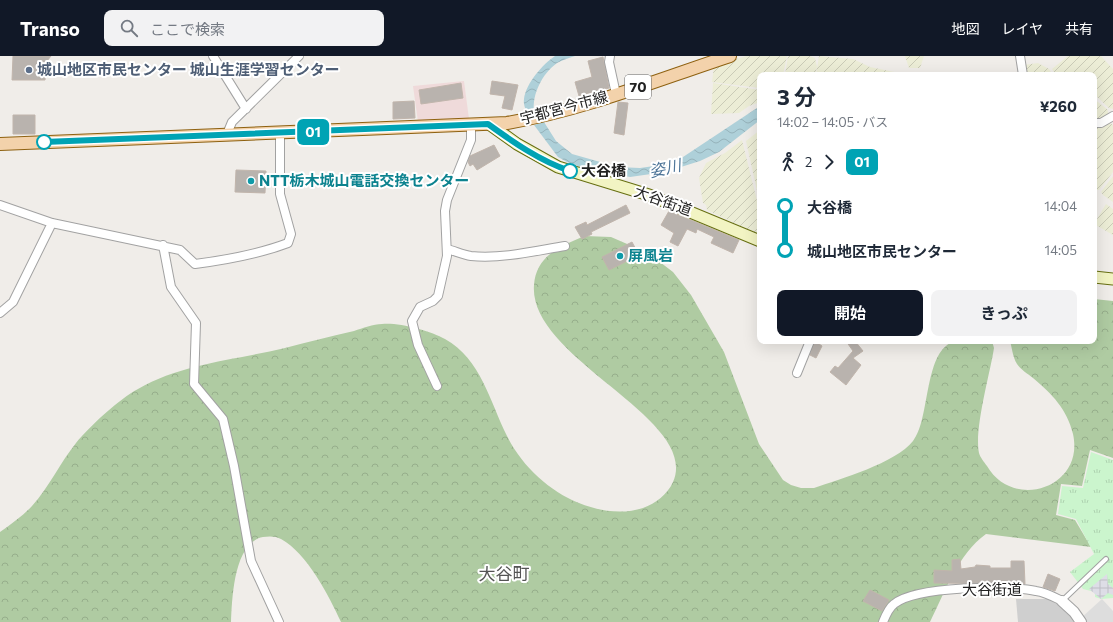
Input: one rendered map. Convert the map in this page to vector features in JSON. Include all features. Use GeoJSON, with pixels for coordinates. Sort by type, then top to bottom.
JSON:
{"type":"FeatureCollection","features":[{"type":"Feature","properties":{"kind":"main road","name":"宇都宮今市線"},"geometry":{"type":"LineString","coordinates":[[488,124],[526,120],[546,115],[616,94],[730,56]]}},
{"type":"Feature","properties":{"kind":"main road","name":"70"},"geometry":{"type":"LineString","coordinates":[[0,144],[488,124]]}},
{"type":"Feature","properties":{"kind":"main road","name":"大谷街道"},"geometry":{"type":"LineString","coordinates":[[488,124],[517,144],[558,167],[655,197],[757,239]]}},
{"type":"Feature","properties":{"kind":"main road"},"geometry":{"type":"LineString","coordinates":[[1097,277],[1113,279]]}},
{"type":"Feature","properties":{"kind":"street"},"geometry":{"type":"LineString","coordinates":[[213,56],[246,109]]}},
{"type":"Feature","properties":{"kind":"street"},"geometry":{"type":"LineString","coordinates":[[227,134],[232,122],[299,56]]}},
{"type":"Feature","properties":{"kind":"street"},"geometry":{"type":"LineString","coordinates":[[610,56],[609,62],[616,94]]}},
{"type":"Feature","properties":{"kind":"street"},"geometry":{"type":"LineString","coordinates":[[1020,56],[1023,72]]}},
{"type":"Feature","properties":{"kind":"street"},"geometry":{"type":"LineString","coordinates":[[1097,123],[1101,123],[1113,116]]}},
{"type":"Feature","properties":{"kind":"street"},"geometry":{"type":"LineString","coordinates":[[437,386],[418,345],[412,321],[420,307],[433,301],[438,296],[447,249],[446,206],[471,140],[471,125]]}},
{"type":"Feature","properties":{"kind":"street"},"geometry":{"type":"LineString","coordinates":[[0,205],[52,223],[96,233],[163,245],[180,250],[195,264],[221,261],[277,248],[288,243],[291,234],[280,194],[280,133]]}},
{"type":"Feature","properties":{"kind":"street"},"geometry":{"type":"LineString","coordinates":[[0,313],[13,302],[52,223]]}},
{"type":"Feature","properties":{"kind":"street"},"geometry":{"type":"LineString","coordinates":[[163,245],[171,287],[196,323],[194,384],[223,418],[234,466],[251,561],[279,622]]}},
{"type":"Feature","properties":{"kind":"street"},"geometry":{"type":"LineString","coordinates":[[447,249],[470,256],[492,256],[518,254],[566,246]]}},
{"type":"Feature","properties":{"kind":"street"},"geometry":{"type":"LineString","coordinates":[[797,373],[809,344]]}},
{"type":"Feature","properties":{"kind":"street","name":"大谷街道"},"geometry":{"type":"LineString","coordinates":[[883,622],[894,604],[906,598],[923,594],[980,588],[1018,588],[1038,591],[1062,601],[1074,612],[1081,622]]}},
{"type":"Feature","properties":{"kind":"lane"},"geometry":{"type":"LineString","coordinates":[[1062,601],[1106,559]]}},
{"type":"Feature","properties":{"kind":"shaded area"},"geometry":{"type":"Polygon","coordinates":[[[464,81],[469,119],[418,122],[413,86],[464,81]]]}},
{"type":"Feature","properties":{"kind":"shaded area"},"geometry":{"type":"Polygon","coordinates":[[[1107,574],[1108,584],[1113,588],[1113,595],[1108,593],[1101,599],[1089,589],[1107,574]]]}},
{"type":"Feature","properties":{"kind":"shaded area"},"geometry":{"type":"Polygon","coordinates":[[[1016,599],[1048,599],[1066,609],[1074,622],[1018,622],[1016,599]]]}},
{"type":"Feature","properties":{"kind":"shaded area"},"geometry":{"type":"Polygon","coordinates":[[[1102,599],[1113,611],[1113,622],[1083,622],[1080,619],[1102,599]]]}},
{"type":"Feature","properties":{"kind":"green space"},"geometry":{"type":"Polygon","coordinates":[[[746,56],[787,56],[784,72],[757,72],[757,88],[712,82],[714,66],[746,56]]]}},
{"type":"Feature","properties":{"kind":"green space"},"geometry":{"type":"Polygon","coordinates":[[[788,56],[810,56],[815,58],[817,67],[816,72],[785,72],[788,56]]]}},
{"type":"Feature","properties":{"kind":"green space"},"geometry":{"type":"Polygon","coordinates":[[[819,56],[853,59],[870,67],[894,72],[816,72],[819,56]]]}},
{"type":"Feature","properties":{"kind":"green space"},"geometry":{"type":"Polygon","coordinates":[[[905,56],[924,56],[920,68],[909,68],[905,56]]]}},
{"type":"Feature","properties":{"kind":"green space"},"geometry":{"type":"Polygon","coordinates":[[[1068,56],[1101,56],[1113,69],[1113,109],[1109,108],[1097,97],[1097,72],[1054,72],[1052,69],[1068,56]]]}},
{"type":"Feature","properties":{"kind":"green space"},"geometry":{"type":"Polygon","coordinates":[[[1038,63],[1049,69],[1051,72],[1025,72],[1024,65],[1038,63]]]}},
{"type":"Feature","properties":{"kind":"green space"},"geometry":{"type":"Polygon","coordinates":[[[713,83],[757,90],[757,103],[749,106],[739,113],[711,114],[713,83]]]}},
{"type":"Feature","properties":{"kind":"green space"},"geometry":{"type":"Polygon","coordinates":[[[1097,101],[1107,109],[1109,115],[1103,119],[1097,120],[1097,101]]]}},
{"type":"Feature","properties":{"kind":"green space"},"geometry":{"type":"Polygon","coordinates":[[[1108,122],[1113,125],[1113,172],[1099,190],[1097,190],[1097,124],[1108,122]]]}},
{"type":"Feature","properties":{"kind":"green space"},"geometry":{"type":"Polygon","coordinates":[[[757,132],[757,190],[746,141],[757,132]]]}},
{"type":"Feature","properties":{"kind":"green space"},"geometry":{"type":"Polygon","coordinates":[[[742,140],[757,201],[757,233],[707,210],[706,205],[703,203],[699,178],[706,163],[725,153],[742,140]]]}},
{"type":"Feature","properties":{"kind":"green space"},"geometry":{"type":"Polygon","coordinates":[[[1113,176],[1113,202],[1101,192],[1113,176]]]}},
{"type":"Feature","properties":{"kind":"green space"},"geometry":{"type":"Polygon","coordinates":[[[1106,204],[1113,209],[1113,235],[1097,226],[1097,219],[1106,204]]]}},
{"type":"Feature","properties":{"kind":"green space"},"geometry":{"type":"Polygon","coordinates":[[[585,236],[611,237],[648,253],[673,272],[691,295],[724,352],[759,444],[783,480],[791,485],[801,488],[814,488],[852,475],[881,463],[905,449],[913,441],[919,431],[933,370],[938,356],[945,346],[949,344],[993,344],[994,348],[980,416],[978,443],[979,453],[982,460],[999,480],[1013,488],[1029,490],[1044,487],[1058,480],[1068,468],[1074,453],[1073,434],[1070,425],[1063,410],[1052,396],[1018,366],[1014,359],[1011,344],[1097,344],[1097,299],[1113,301],[1113,458],[1090,450],[1082,486],[1061,484],[1056,515],[1075,520],[1091,547],[986,534],[976,542],[953,574],[930,622],[341,622],[324,588],[300,554],[281,539],[268,536],[253,541],[246,549],[240,560],[236,572],[232,599],[231,622],[0,622],[0,532],[21,517],[32,506],[44,491],[76,443],[88,429],[113,406],[138,389],[173,373],[210,363],[285,348],[354,331],[368,326],[397,324],[423,330],[445,339],[457,348],[467,358],[483,382],[513,447],[528,467],[557,492],[587,506],[619,512],[643,508],[657,501],[671,487],[673,482],[675,458],[662,435],[640,411],[583,363],[557,338],[539,312],[534,285],[539,267],[544,259],[551,253],[585,236]]]}},
{"type":"Feature","properties":{"kind":"green space"},"geometry":{"type":"Polygon","coordinates":[[[1091,452],[1113,460],[1113,598],[1101,599],[1095,597],[1095,592],[1083,589],[1070,572],[1094,554],[1076,519],[1058,514],[1062,486],[1083,488],[1091,452]]]}},
{"type":"Feature","properties":{"kind":"water"},"geometry":{"type":"Polygon","coordinates":[[[555,56],[575,56],[557,63],[547,73],[536,91],[534,112],[527,114],[524,105],[525,93],[540,69],[555,56]]]}},
{"type":"Feature","properties":{"kind":"water","name":"姿川"},"geometry":{"type":"Polygon","coordinates":[[[757,108],[757,122],[719,152],[700,161],[665,172],[630,177],[583,168],[567,162],[558,157],[534,125],[544,122],[556,141],[572,154],[618,167],[640,168],[661,165],[683,157],[757,108]]]}},
{"type":"Feature","properties":{"kind":"building","name":"城山地区市民センター 城山生涯学習センター"},"geometry":{"type":"Polygon","coordinates":[[[13,56],[51,56],[47,61],[45,80],[12,80],[13,56]]]}},
{"type":"Feature","properties":{"kind":"building"},"geometry":{"type":"Polygon","coordinates":[[[603,57],[609,88],[579,96],[575,82],[592,77],[588,61],[603,57]]]}},
{"type":"Feature","properties":{"kind":"building"},"geometry":{"type":"Polygon","coordinates":[[[492,81],[518,85],[512,110],[502,108],[505,96],[490,94],[492,81]]]}},
{"type":"Feature","properties":{"kind":"building"},"geometry":{"type":"Polygon","coordinates":[[[461,83],[463,98],[421,104],[419,90],[461,83]]]}},
{"type":"Feature","properties":{"kind":"building"},"geometry":{"type":"Polygon","coordinates":[[[414,101],[415,118],[393,119],[393,102],[414,101]]]}},
{"type":"Feature","properties":{"kind":"building"},"geometry":{"type":"Polygon","coordinates":[[[618,102],[628,103],[624,135],[614,133],[618,102]]]}},
{"type":"Feature","properties":{"kind":"building"},"geometry":{"type":"Polygon","coordinates":[[[13,115],[35,115],[35,134],[13,134],[13,115]]]}},
{"type":"Feature","properties":{"kind":"building"},"geometry":{"type":"Polygon","coordinates":[[[494,145],[500,156],[477,170],[473,164],[470,166],[468,162],[470,156],[494,145]]]}},
{"type":"Feature","properties":{"kind":"building","name":"NTT栃木城山電話交換センター"},"geometry":{"type":"Polygon","coordinates":[[[236,170],[266,171],[265,193],[235,192],[236,170]]]}},
{"type":"Feature","properties":{"kind":"building"},"geometry":{"type":"Polygon","coordinates":[[[626,205],[630,213],[591,232],[592,234],[582,239],[575,227],[586,222],[587,225],[626,205]]]}},
{"type":"Feature","properties":{"kind":"building"},"geometry":{"type":"Polygon","coordinates":[[[669,211],[739,240],[733,253],[711,243],[714,237],[697,229],[696,233],[687,229],[678,246],[670,242],[674,233],[661,225],[669,211]]]}},
{"type":"Feature","properties":{"kind":"building","name":"屏風岩"},"geometry":{"type":"Polygon","coordinates":[[[632,242],[639,255],[609,270],[602,257],[632,242]]]}},
{"type":"Feature","properties":{"kind":"building"},"geometry":{"type":"Polygon","coordinates":[[[814,344],[819,344],[822,346],[816,358],[810,355],[814,344]]]}},
{"type":"Feature","properties":{"kind":"building"},"geometry":{"type":"Polygon","coordinates":[[[848,344],[857,344],[863,351],[853,358],[861,365],[846,385],[830,372],[835,366],[838,368],[853,351],[848,344]]]}},
{"type":"Feature","properties":{"kind":"building"},"geometry":{"type":"Polygon","coordinates":[[[960,559],[961,569],[975,567],[976,565],[990,566],[990,568],[1011,568],[1011,561],[1024,561],[1025,584],[934,583],[934,570],[952,571],[952,560],[960,559]]]}},
{"type":"Feature","properties":{"kind":"building"},"geometry":{"type":"Polygon","coordinates":[[[1048,574],[1060,579],[1055,591],[1043,587],[1048,574]]]}},
{"type":"Feature","properties":{"kind":"building"},"geometry":{"type":"Polygon","coordinates":[[[870,590],[889,600],[882,611],[863,601],[870,590]]]}},
{"type":"Feature","properties":{"kind":"bus line","name":"01"},"geometry":{"type":"LineString","coordinates":[[44,142],[488,124],[538,157],[570,171]]}},
{"type":"Feature","properties":{"kind":"place","name":"城山地区市民センター 城山生涯学習センター"},"geometry":{"type":"Point","coordinates":[29,70]}},
{"type":"Feature","properties":{"kind":"place","name":"大谷橋"},"geometry":{"type":"Point","coordinates":[570,171]}},
{"type":"Feature","properties":{"kind":"place","name":"NTT栃木城山電話交換センター"},"geometry":{"type":"Point","coordinates":[251,181]}},
{"type":"Feature","properties":{"kind":"place","name":"屏風岩"},"geometry":{"type":"Point","coordinates":[620,256]}},
{"type":"Feature","properties":{"kind":"district","name":"大谷町"},"geometry":{"type":"Point","coordinates":[504,574]}}]}
